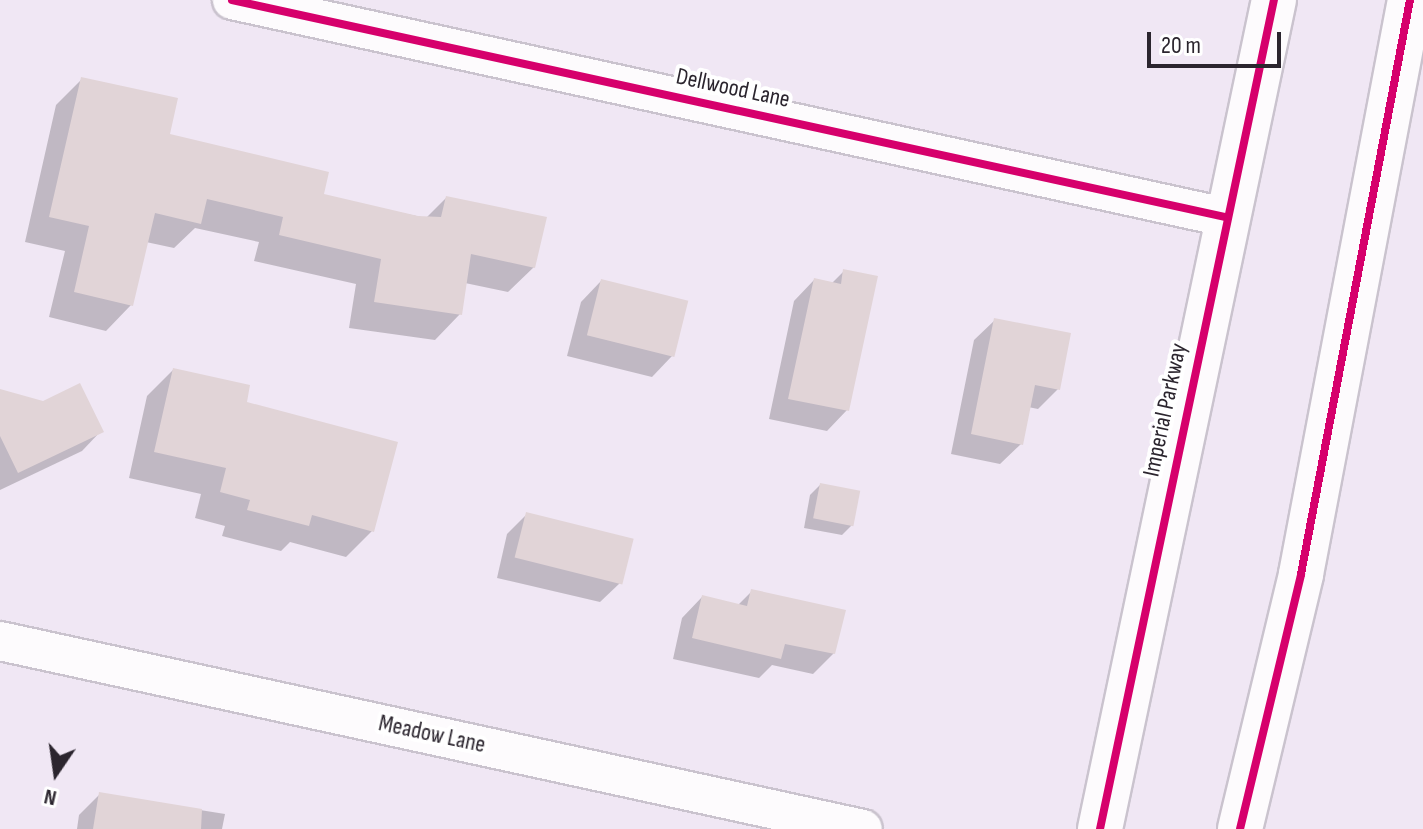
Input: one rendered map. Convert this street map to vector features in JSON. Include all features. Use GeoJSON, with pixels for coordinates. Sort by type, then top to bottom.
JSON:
{"type":"FeatureCollection","features":[{"type":"Feature","properties":{"kind":"main road","name":"Imperial Parkway"},"geometry":{"type":"LineString","coordinates":[[1100,829],[1225,217],[1274,0]]}},
{"type":"Feature","properties":{"kind":"main road"},"geometry":{"type":"LineString","coordinates":[[1240,829],[1301,574],[1410,0]]}},
{"type":"Feature","properties":{"kind":"street","name":"Dellwood Lane"},"geometry":{"type":"LineString","coordinates":[[232,0],[1225,217]]}},
{"type":"Feature","properties":{"kind":"street","name":"Meadow Lane"},"geometry":{"type":"LineString","coordinates":[[0,641],[863,829]]}},
{"type":"Feature","properties":{"kind":"building"},"geometry":{"type":"Polygon","coordinates":[[[81,77],[178,98],[170,134],[329,172],[324,194],[418,216],[441,217],[446,196],[547,217],[535,268],[471,254],[462,315],[374,302],[381,259],[279,235],[283,217],[207,199],[201,224],[155,213],[133,306],[74,292],[89,226],[49,217],[81,77]]]}},
{"type":"Feature","properties":{"kind":"building"},"geometry":{"type":"Polygon","coordinates":[[[843,269],[878,276],[849,411],[788,399],[814,278],[841,284],[843,269]]]}},
{"type":"Feature","properties":{"kind":"building"},"geometry":{"type":"Polygon","coordinates":[[[601,279],[688,301],[674,357],[587,335],[601,279]]]}},
{"type":"Feature","properties":{"kind":"building"},"geometry":{"type":"Polygon","coordinates":[[[994,318],[1071,333],[1060,390],[1035,385],[1023,445],[971,434],[994,318]]]}},
{"type":"Feature","properties":{"kind":"building"},"geometry":{"type":"Polygon","coordinates":[[[173,368],[250,385],[247,402],[398,442],[374,532],[312,515],[309,526],[247,510],[250,500],[220,492],[226,468],[154,452],[173,368]]]}},
{"type":"Feature","properties":{"kind":"building"},"geometry":{"type":"Polygon","coordinates":[[[80,383],[104,432],[18,473],[0,436],[0,389],[43,401],[80,383]]]}},
{"type":"Feature","properties":{"kind":"building"},"geometry":{"type":"Polygon","coordinates":[[[820,483],[860,491],[853,526],[813,518],[820,483]]]}},
{"type":"Feature","properties":{"kind":"building"},"geometry":{"type":"Polygon","coordinates":[[[526,512],[634,539],[622,584],[515,558],[526,512]]]}},
{"type":"Feature","properties":{"kind":"building"},"geometry":{"type":"Polygon","coordinates":[[[751,589],[846,610],[835,654],[785,644],[781,659],[692,638],[702,595],[747,606],[751,589]]]}},
{"type":"Feature","properties":{"kind":"building"},"geometry":{"type":"Polygon","coordinates":[[[99,792],[202,809],[201,829],[93,829],[99,792]]]}},
{"type":"Feature","properties":{"kind":"cycle path"},"geometry":{"type":"LineString","coordinates":[[232,0],[1225,217]]}},
{"type":"Feature","properties":{"kind":"cycle path"},"geometry":{"type":"LineString","coordinates":[[1100,829],[1274,0]]}},
{"type":"Feature","properties":{"kind":"cycle path"},"geometry":{"type":"LineString","coordinates":[[1240,829],[1301,574],[1410,0]]}}]}
